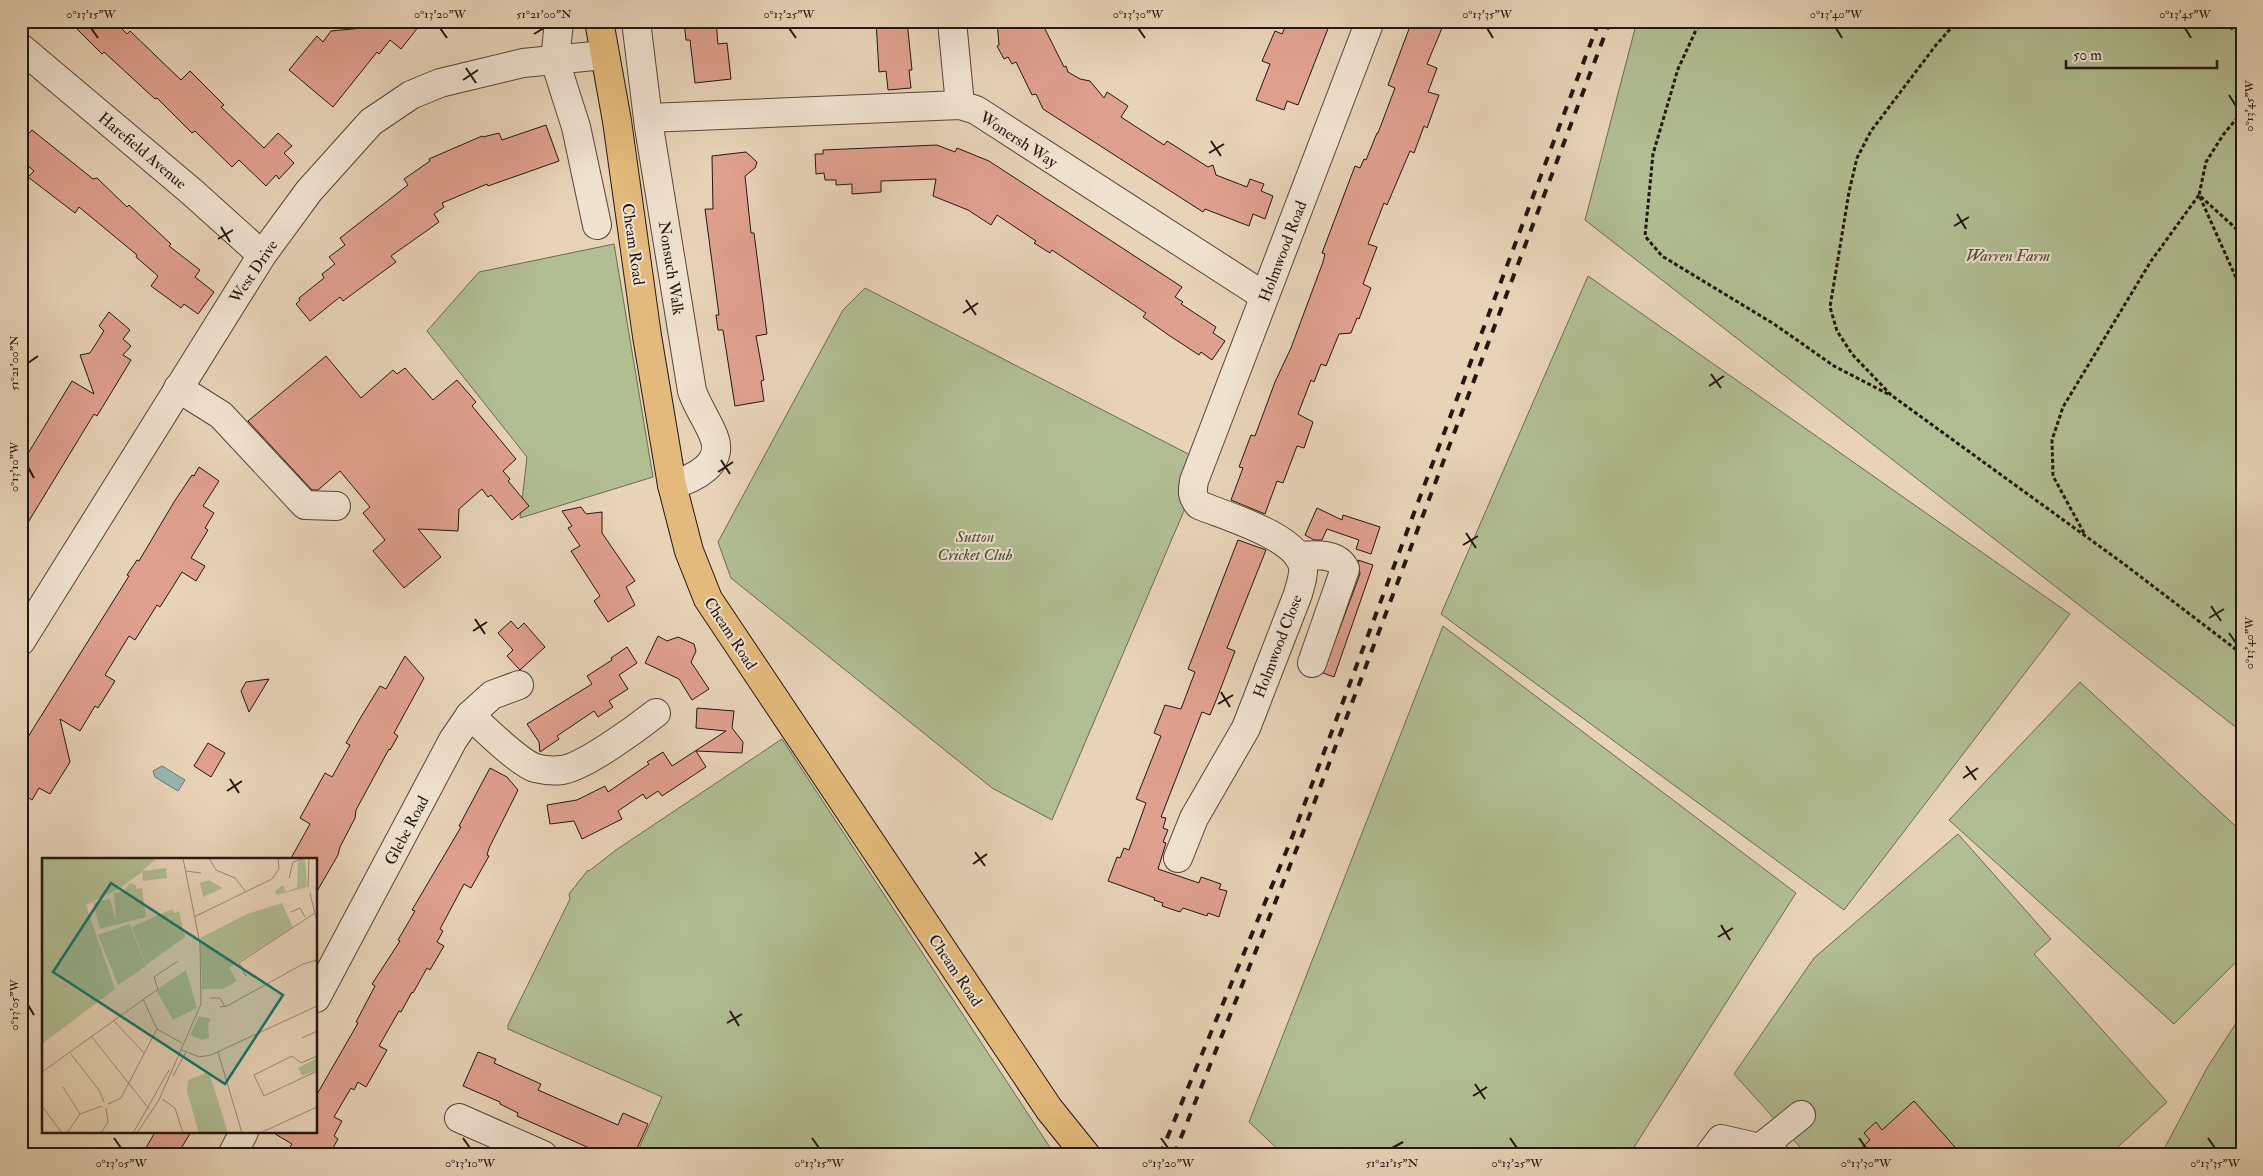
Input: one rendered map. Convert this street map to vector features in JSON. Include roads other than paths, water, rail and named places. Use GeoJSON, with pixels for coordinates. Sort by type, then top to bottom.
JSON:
{"type":"FeatureCollection","features":[{"type":"Feature","properties":{"kind":"highway","name":"Cheam Road"},"geometry":{"type":"LineString","coordinates":[[599,21],[617,121],[646,326],[672,486],[689,551],[708,599],[1049,1109],[1086,1155]]}},
{"type":"Feature","properties":{"kind":"street"},"geometry":{"type":"LineString","coordinates":[[559,21],[555,61],[576,127],[597,225]]}},
{"type":"Feature","properties":{"kind":"street","name":"Nonsuch Walk"},"geometry":{"type":"LineString","coordinates":[[636,21],[648,118],[692,391],[698,408],[714,437],[716,446],[714,456],[704,470],[690,480],[672,486]]}},
{"type":"Feature","properties":{"kind":"street"},"geometry":{"type":"LineString","coordinates":[[952,21],[960,105]]}},
{"type":"Feature","properties":{"kind":"street","name":"Holmwood Road"},"geometry":{"type":"LineString","coordinates":[[1298,556],[1284,542],[1266,532],[1199,505],[1192,492],[1194,481],[1370,21]]}},
{"type":"Feature","properties":{"kind":"street","name":"Harefield Avenue"},"geometry":{"type":"LineString","coordinates":[[21,48],[192,192],[262,255]]}},
{"type":"Feature","properties":{"kind":"street","name":"West Drive"},"geometry":{"type":"LineString","coordinates":[[21,641],[262,255],[309,191],[371,122],[411,95],[440,83],[523,63],[604,55]]}},
{"type":"Feature","properties":{"kind":"street","name":"Wonersh Way"},"geometry":{"type":"LineString","coordinates":[[648,118],[960,105],[976,110],[1264,296]]}},
{"type":"Feature","properties":{"kind":"street"},"geometry":{"type":"LineString","coordinates":[[178,388],[221,416],[305,505],[336,506]]}},
{"type":"Feature","properties":{"kind":"street"},"geometry":{"type":"LineString","coordinates":[[1298,556],[1328,556],[1343,564],[1345,569],[1312,663]]}},
{"type":"Feature","properties":{"kind":"street","name":"Holmwood Close"},"geometry":{"type":"LineString","coordinates":[[1178,858],[1191,824],[1246,728],[1302,582],[1303,567],[1298,556]]}},
{"type":"Feature","properties":{"kind":"street","name":"Glebe Road"},"geometry":{"type":"LineString","coordinates":[[318,994],[453,740],[470,716],[492,695],[519,685]]}},
{"type":"Feature","properties":{"kind":"street"},"geometry":{"type":"LineString","coordinates":[[470,716],[503,745],[534,768],[562,770],[580,763],[629,734],[656,713]]}},
{"type":"Feature","properties":{"kind":"street"},"geometry":{"type":"LineString","coordinates":[[1709,1155],[1721,1138],[1764,1153],[1802,1114]]}},
{"type":"Feature","properties":{"kind":"street"},"geometry":{"type":"LineString","coordinates":[[459,1118],[543,1155]]}},
{"type":"Feature","properties":{"kind":"street"},"geometry":{"type":"LineString","coordinates":[[232,1155],[243,1134]]}},
{"type":"Feature","properties":{"kind":"water"},"geometry":{"type":"Polygon","coordinates":[[[162,766],[185,780],[178,791],[155,777],[153,771],[162,766]]]}},
{"type":"Feature","properties":{"kind":"railway"},"geometry":{"type":"LineString","coordinates":[[1160,1155],[1291,840],[1599,21]]}},
{"type":"Feature","properties":{"kind":"railway"},"geometry":{"type":"LineString","coordinates":[[1174,1155],[1299,843],[1610,21]]}},
{"type":"Feature","properties":{"kind":"park label","name":"Warren Farm"},"geometry":{"type":"Point","coordinates":[2008,255]}},
{"type":"Feature","properties":{"kind":"park label","name":"Sutton Cricket Club"},"geometry":{"type":"Point","coordinates":[975,545]}}]}
